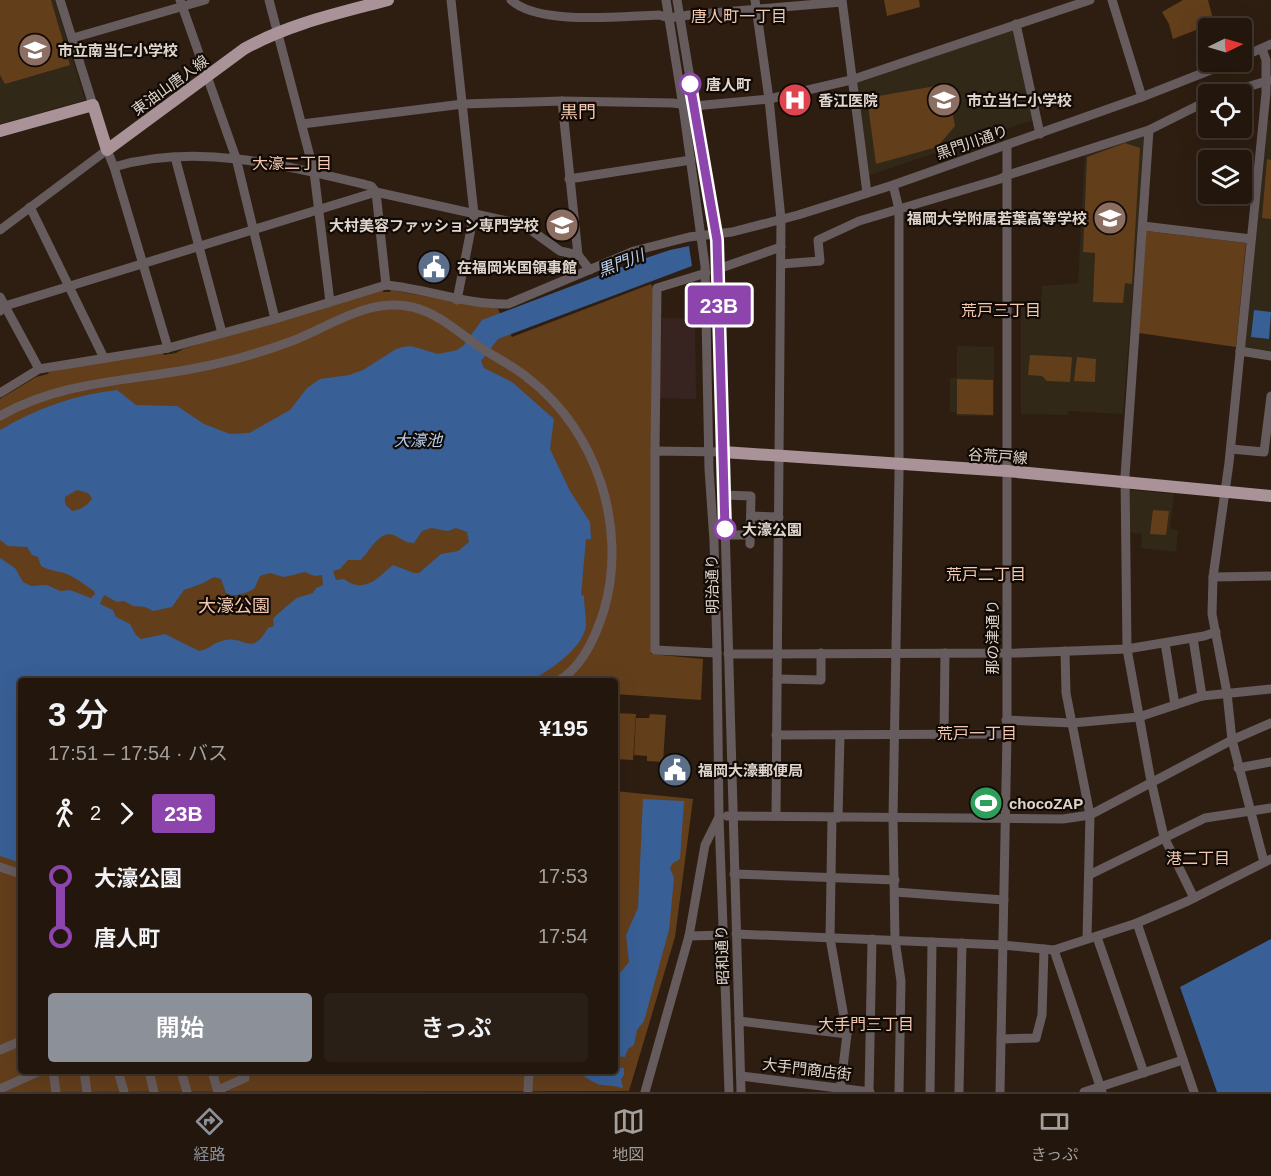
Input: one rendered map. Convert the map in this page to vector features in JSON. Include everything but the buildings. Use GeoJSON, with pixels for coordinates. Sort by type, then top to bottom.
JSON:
{"type":"FeatureCollection","features":[{"type":"Feature","properties":{"kind":"main road","name":"東油山唐人線"},"geometry":{"type":"LineString","coordinates":[[107,150],[243,49],[278,32],[348,5],[388,0]]}},
{"type":"Feature","properties":{"kind":"main road"},"geometry":{"type":"LineString","coordinates":[[0,131],[93,105],[107,150]]}},
{"type":"Feature","properties":{"kind":"main road","name":"谷荒戸線"},"geometry":{"type":"LineString","coordinates":[[723,452],[1007,471],[1271,496]]}},
{"type":"Feature","properties":{"kind":"street"},"geometry":{"type":"LineString","coordinates":[[60,0],[93,105]]}},
{"type":"Feature","properties":{"kind":"street"},"geometry":{"type":"LineString","coordinates":[[73,38],[181,3],[205,0]]}},
{"type":"Feature","properties":{"kind":"street"},"geometry":{"type":"LineString","coordinates":[[269,0],[314,172],[330,302]]}},
{"type":"Feature","properties":{"kind":"street"},"geometry":{"type":"LineString","coordinates":[[451,0],[464,104],[474,214],[457,300]]}},
{"type":"Feature","properties":{"kind":"street"},"geometry":{"type":"LineString","coordinates":[[511,0],[530,12],[545,15],[575,17],[659,15],[669,18],[756,5],[842,1],[867,193]]}},
{"type":"Feature","properties":{"kind":"street"},"geometry":{"type":"LineString","coordinates":[[666,0],[684,106],[702,239]]}},
{"type":"Feature","properties":{"kind":"street"},"geometry":{"type":"LineString","coordinates":[[677,0],[717,237]]}},
{"type":"Feature","properties":{"kind":"street"},"geometry":{"type":"LineString","coordinates":[[302,124],[464,104],[562,101],[673,103],[694,106],[769,99],[851,80],[1074,3],[1090,0]]}},
{"type":"Feature","properties":{"kind":"street"},"geometry":{"type":"LineString","coordinates":[[1112,0],[1142,97]]}},
{"type":"Feature","properties":{"kind":"street"},"geometry":{"type":"LineString","coordinates":[[181,3],[236,158],[275,319]]}},
{"type":"Feature","properties":{"kind":"street"},"geometry":{"type":"LineString","coordinates":[[756,5],[769,99],[781,219],[776,816]]}},
{"type":"Feature","properties":{"kind":"street"},"geometry":{"type":"LineString","coordinates":[[1016,24],[1040,134]]}},
{"type":"Feature","properties":{"kind":"street"},"geometry":{"type":"LineString","coordinates":[[1252,54],[1271,44]]}},
{"type":"Feature","properties":{"kind":"street"},"geometry":{"type":"LineString","coordinates":[[736,934],[1003,945],[1054,950],[1137,923],[1267,861],[1238,768],[1212,614],[1213,577],[1229,463],[1269,81],[1262,50]]}},
{"type":"Feature","properties":{"kind":"street","name":"黒門川通り"},"geometry":{"type":"LineString","coordinates":[[386,285],[401,286],[457,300],[508,304],[634,251],[664,243],[717,237],[893,185],[1040,134],[1206,72]]}},
{"type":"Feature","properties":{"kind":"street"},"geometry":{"type":"LineString","coordinates":[[1252,86],[1269,81]]}},
{"type":"Feature","properties":{"kind":"street"},"geometry":{"type":"LineString","coordinates":[[562,101],[578,255],[590,270]]}},
{"type":"Feature","properties":{"kind":"street"},"geometry":{"type":"LineString","coordinates":[[781,264],[820,261],[818,240],[859,221],[1000,179],[1149,130],[1198,106]]}},
{"type":"Feature","properties":{"kind":"street"},"geometry":{"type":"LineString","coordinates":[[1149,130],[1125,481],[1127,649],[1151,782],[1164,837],[1194,897]]}},
{"type":"Feature","properties":{"kind":"street","name":"那の津通り"},"geometry":{"type":"LineString","coordinates":[[1000,1092],[1007,734],[1007,145]]}},
{"type":"Feature","properties":{"kind":"street"},"geometry":{"type":"LineString","coordinates":[[0,230],[107,150],[168,348]]}},
{"type":"Feature","properties":{"kind":"street"},"geometry":{"type":"LineString","coordinates":[[0,393],[39,369],[168,348],[275,319],[386,285],[376,192],[371,186],[314,172],[236,158],[175,157],[114,167]]}},
{"type":"Feature","properties":{"kind":"street"},"geometry":{"type":"LineString","coordinates":[[175,157],[222,333]]}},
{"type":"Feature","properties":{"kind":"street"},"geometry":{"type":"LineString","coordinates":[[569,179],[691,160]]}},
{"type":"Feature","properties":{"kind":"street"},"geometry":{"type":"LineString","coordinates":[[893,185],[899,208],[893,818],[895,940],[901,981],[899,1092]]}},
{"type":"Feature","properties":{"kind":"street"},"geometry":{"type":"LineString","coordinates":[[2,308],[376,192],[516,223],[528,228],[560,251],[578,255]]}},
{"type":"Feature","properties":{"kind":"street"},"geometry":{"type":"LineString","coordinates":[[30,207],[104,358]]}},
{"type":"Feature","properties":{"kind":"street"},"geometry":{"type":"LineString","coordinates":[[1143,226],[1251,239]]}},
{"type":"Feature","properties":{"kind":"street","name":"明治通り"},"geometry":{"type":"LineString","coordinates":[[717,237],[732,816]]}},
{"type":"Feature","properties":{"kind":"street","name":"明治通り"},"geometry":{"type":"LineString","coordinates":[[645,1092],[689,936],[705,845],[719,817],[717,653],[705,269],[702,239]]}},
{"type":"Feature","properties":{"kind":"street"},"geometry":{"type":"LineString","coordinates":[[718,267],[781,247]]}},
{"type":"Feature","properties":{"kind":"street"},"geometry":{"type":"LineString","coordinates":[[705,269],[657,288],[655,650],[717,653]]}},
{"type":"Feature","properties":{"kind":"street"},"geometry":{"type":"LineString","coordinates":[[0,297],[2,308],[39,369]]}},
{"type":"Feature","properties":{"kind":"street"},"geometry":{"type":"LineString","coordinates":[[0,416],[35,399],[69,388],[206,366],[267,350],[365,309],[385,304],[411,306],[424,310],[531,380],[575,428],[599,479],[609,513],[612,539],[612,567],[608,593],[590,648],[563,678]]}},
{"type":"Feature","properties":{"kind":"street"},"geometry":{"type":"LineString","coordinates":[[1240,351],[1271,356]]}},
{"type":"Feature","properties":{"kind":"street"},"geometry":{"type":"LineString","coordinates":[[1230,448],[1267,452],[1271,396]]}},
{"type":"Feature","properties":{"kind":"street"},"geometry":{"type":"LineString","coordinates":[[655,452],[723,452]]}},
{"type":"Feature","properties":{"kind":"street"},"geometry":{"type":"LineString","coordinates":[[724,495],[751,496],[751,540],[726,535]]}},
{"type":"Feature","properties":{"kind":"street"},"geometry":{"type":"LineString","coordinates":[[751,516],[779,517]]}},
{"type":"Feature","properties":{"kind":"street"},"geometry":{"type":"LineString","coordinates":[[1213,577],[1271,576]]}},
{"type":"Feature","properties":{"kind":"street"},"geometry":{"type":"LineString","coordinates":[[728,654],[777,655],[783,652],[1007,653],[1127,649],[1216,632]]}},
{"type":"Feature","properties":{"kind":"street"},"geometry":{"type":"LineString","coordinates":[[1193,638],[1202,696]]}},
{"type":"Feature","properties":{"kind":"street"},"geometry":{"type":"LineString","coordinates":[[1165,643],[1175,705]]}},
{"type":"Feature","properties":{"kind":"street"},"geometry":{"type":"LineString","coordinates":[[1065,651],[1066,693],[1090,815],[1087,939]]}},
{"type":"Feature","properties":{"kind":"street"},"geometry":{"type":"LineString","coordinates":[[777,679],[821,680],[821,653]]}},
{"type":"Feature","properties":{"kind":"street"},"geometry":{"type":"LineString","coordinates":[[944,735],[945,653]]}},
{"type":"Feature","properties":{"kind":"street"},"geometry":{"type":"LineString","coordinates":[[1006,720],[1072,723],[1139,717],[1202,696],[1271,688]]}},
{"type":"Feature","properties":{"kind":"street"},"geometry":{"type":"LineString","coordinates":[[719,817],[1063,819],[1090,815],[1232,740],[1271,723]]}},
{"type":"Feature","properties":{"kind":"street"},"geometry":{"type":"LineString","coordinates":[[776,735],[1007,734]]}},
{"type":"Feature","properties":{"kind":"street"},"geometry":{"type":"LineString","coordinates":[[840,735],[830,878],[830,938],[847,1034],[840,1090]]}},
{"type":"Feature","properties":{"kind":"street"},"geometry":{"type":"LineString","coordinates":[[1238,768],[1271,762]]}},
{"type":"Feature","properties":{"kind":"street"},"geometry":{"type":"LineString","coordinates":[[1089,875],[1205,818],[1271,808]]}},
{"type":"Feature","properties":{"kind":"street","name":"昭和通り"},"geometry":{"type":"LineString","coordinates":[[732,816],[741,1092]]}},
{"type":"Feature","properties":{"kind":"street","name":"昭和通り"},"geometry":{"type":"LineString","coordinates":[[719,817],[729,1092]]}},
{"type":"Feature","properties":{"kind":"street"},"geometry":{"type":"LineString","coordinates":[[0,867],[18,873]]}},
{"type":"Feature","properties":{"kind":"street"},"geometry":{"type":"LineString","coordinates":[[734,874],[895,880]]}},
{"type":"Feature","properties":{"kind":"street"},"geometry":{"type":"LineString","coordinates":[[895,892],[1004,900]]}},
{"type":"Feature","properties":{"kind":"street"},"geometry":{"type":"LineString","coordinates":[[1137,923],[1194,1092]]}},
{"type":"Feature","properties":{"kind":"street"},"geometry":{"type":"LineString","coordinates":[[689,936],[724,935]]}},
{"type":"Feature","properties":{"kind":"street"},"geometry":{"type":"LineString","coordinates":[[869,1092],[872,939]]}},
{"type":"Feature","properties":{"kind":"street"},"geometry":{"type":"LineString","coordinates":[[1098,940],[1144,1073]]}},
{"type":"Feature","properties":{"kind":"street"},"geometry":{"type":"LineString","coordinates":[[930,1092],[932,942]]}},
{"type":"Feature","properties":{"kind":"street"},"geometry":{"type":"LineString","coordinates":[[959,1092],[962,943]]}},
{"type":"Feature","properties":{"kind":"street"},"geometry":{"type":"LineString","coordinates":[[1001,1039],[1036,1038],[1042,1015],[1044,949]]}},
{"type":"Feature","properties":{"kind":"street"},"geometry":{"type":"LineString","coordinates":[[1054,950],[1101,1089]]}},
{"type":"Feature","properties":{"kind":"street"},"geometry":{"type":"LineString","coordinates":[[739,1021],[847,1034]]}},
{"type":"Feature","properties":{"kind":"street"},"geometry":{"type":"LineString","coordinates":[[0,1050],[18,1042]]}},
{"type":"Feature","properties":{"kind":"street"},"geometry":{"type":"LineString","coordinates":[[1084,1092],[1101,1089],[1184,1060]]}},
{"type":"Feature","properties":{"kind":"street"},"geometry":{"type":"LineString","coordinates":[[0,1089],[33,1074]]}},
{"type":"Feature","properties":{"kind":"street"},"geometry":{"type":"LineString","coordinates":[[53,1074],[56,1092]]}},
{"type":"Feature","properties":{"kind":"street"},"geometry":{"type":"LineString","coordinates":[[84,1074],[87,1092]]}},
{"type":"Feature","properties":{"kind":"street"},"geometry":{"type":"LineString","coordinates":[[119,1074],[124,1092]]}},
{"type":"Feature","properties":{"kind":"street"},"geometry":{"type":"LineString","coordinates":[[150,1074],[154,1092]]}},
{"type":"Feature","properties":{"kind":"street"},"geometry":{"type":"LineString","coordinates":[[182,1074],[187,1092]]}},
{"type":"Feature","properties":{"kind":"street"},"geometry":{"type":"LineString","coordinates":[[213,1074],[218,1091],[245,1078],[244,1074]]}},
{"type":"Feature","properties":{"kind":"street"},"geometry":{"type":"LineString","coordinates":[[528,1092],[529,1074]]}},
{"type":"Feature","properties":{"kind":"street","name":"大手門商店街"},"geometry":{"type":"LineString","coordinates":[[741,1076],[869,1092]]}},
{"type":"Feature","properties":{"kind":"shaded area","name":"市立南当仁小学校"},"geometry":{"type":"Polygon","coordinates":[[[0,0],[55,0],[85,100],[0,124],[0,0]]]}},
{"type":"Feature","properties":{"kind":"shaded area"},"geometry":{"type":"Polygon","coordinates":[[[0,0],[51,0],[70,65],[5,84],[0,75],[0,0]]]}},
{"type":"Feature","properties":{"kind":"shaded area"},"geometry":{"type":"Polygon","coordinates":[[[884,0],[919,0],[920,7],[887,16],[884,0]]]}},
{"type":"Feature","properties":{"kind":"shaded area"},"geometry":{"type":"Polygon","coordinates":[[[1183,0],[1208,0],[1213,18],[1198,18],[1198,29],[1173,39],[1169,24],[1162,12],[1183,0]]]}},
{"type":"Feature","properties":{"kind":"shaded area","name":"市立当仁小学校"},"geometry":{"type":"Polygon","coordinates":[[[1015,29],[1033,120],[867,176],[855,82],[1015,29]]]}},
{"type":"Feature","properties":{"kind":"shaded area"},"geometry":{"type":"Polygon","coordinates":[[[947,84],[955,126],[937,147],[876,164],[867,98],[947,84]]]}},
{"type":"Feature","properties":{"kind":"shaded area"},"geometry":{"type":"Polygon","coordinates":[[[1266,120],[1271,121],[1271,353],[1243,348],[1266,120]]]}},
{"type":"Feature","properties":{"kind":"shaded area","name":"福岡大学附属若葉高等学校"},"geometry":{"type":"Polygon","coordinates":[[[1145,135],[1123,414],[1069,411],[1068,415],[1021,414],[1021,306],[1041,306],[1042,286],[1078,283],[1085,153],[1145,135]]]}},
{"type":"Feature","properties":{"kind":"shaded area"},"geometry":{"type":"Polygon","coordinates":[[[1125,143],[1140,148],[1132,284],[1125,283],[1123,303],[1093,302],[1095,253],[1083,252],[1087,157],[1125,143]]]}},
{"type":"Feature","properties":{"kind":"shaded area"},"geometry":{"type":"Polygon","coordinates":[[[1267,159],[1271,160],[1271,219],[1262,218],[1267,159]]]}},
{"type":"Feature","properties":{"kind":"shaded area"},"geometry":{"type":"Polygon","coordinates":[[[1146,231],[1246,243],[1236,347],[1139,333],[1146,231]]]}},
{"type":"Feature","properties":{"kind":"shaded area","name":"大濠公園"},"geometry":{"type":"Polygon","coordinates":[[[651,284],[654,291],[655,349],[651,654],[703,659],[701,700],[618,694],[618,678],[18,678],[18,1074],[618,1074],[618,791],[693,799],[675,937],[629,1091],[0,1092],[0,399],[36,377],[49,372],[161,351],[164,355],[176,353],[382,287],[383,292],[391,290],[498,309],[512,337],[651,284]]]}},
{"type":"Feature","properties":{"kind":"shaded area"},"geometry":{"type":"Polygon","coordinates":[[[662,318],[695,319],[696,399],[659,398],[662,318]]]}},
{"type":"Feature","properties":{"kind":"shaded area"},"geometry":{"type":"Polygon","coordinates":[[[957,346],[994,347],[994,416],[957,416],[956,412],[950,412],[950,378],[957,377],[957,346]]]}},
{"type":"Feature","properties":{"kind":"shaded area"},"geometry":{"type":"Polygon","coordinates":[[[1030,355],[1071,357],[1070,382],[1047,381],[1042,376],[1028,375],[1030,355]]]}},
{"type":"Feature","properties":{"kind":"shaded area"},"geometry":{"type":"Polygon","coordinates":[[[1077,357],[1096,359],[1095,382],[1074,381],[1077,357]]]}},
{"type":"Feature","properties":{"kind":"shaded area"},"geometry":{"type":"Polygon","coordinates":[[[957,379],[993,380],[993,415],[957,414],[957,379]]]}},
{"type":"Feature","properties":{"kind":"shaded area"},"geometry":{"type":"Polygon","coordinates":[[[1129,490],[1174,494],[1170,529],[1178,530],[1176,552],[1141,548],[1142,534],[1129,532],[1129,490]]]}},
{"type":"Feature","properties":{"kind":"shaded area"},"geometry":{"type":"Polygon","coordinates":[[[1153,510],[1169,511],[1166,535],[1150,534],[1153,510]]]}},
{"type":"Feature","properties":{"kind":"shaded area"},"geometry":{"type":"Polygon","coordinates":[[[618,713],[636,714],[633,760],[618,759],[618,713]]]}},
{"type":"Feature","properties":{"kind":"shaded area"},"geometry":{"type":"Polygon","coordinates":[[[650,714],[666,715],[663,762],[647,761],[647,756],[634,755],[636,718],[649,718],[650,714]]]}},
{"type":"Feature","properties":{"kind":"water","name":"大濠池"},"geometry":{"type":"Polygon","coordinates":[[[689,246],[692,266],[498,339],[481,361],[484,368],[512,382],[554,419],[550,449],[570,491],[590,522],[591,539],[586,539],[581,595],[584,596],[586,625],[579,642],[564,658],[535,678],[18,678],[18,862],[0,856],[0,558],[15,568],[23,582],[31,586],[47,585],[60,591],[70,590],[91,598],[95,594],[72,576],[41,566],[38,557],[32,555],[27,547],[8,546],[0,540],[0,430],[28,415],[56,404],[86,395],[117,390],[136,405],[177,406],[204,424],[230,434],[249,433],[290,410],[307,388],[320,379],[349,375],[363,370],[403,347],[411,346],[438,354],[457,350],[463,346],[482,320],[643,259],[689,246]],[[77,490],[65,497],[65,504],[72,511],[78,510],[89,503],[92,498],[88,493],[77,490]],[[431,528],[422,531],[414,543],[390,534],[385,535],[361,560],[348,560],[340,569],[333,571],[336,580],[344,579],[358,585],[365,585],[393,565],[419,573],[441,554],[458,551],[469,542],[467,532],[456,528],[448,531],[431,528]],[[305,572],[284,577],[270,573],[260,576],[254,589],[236,595],[226,593],[221,579],[214,577],[184,590],[172,607],[153,611],[124,601],[117,602],[104,595],[100,604],[113,610],[116,617],[130,624],[141,639],[165,634],[199,651],[230,639],[252,644],[262,637],[268,628],[274,626],[273,619],[292,602],[313,593],[316,588],[323,585],[322,575],[314,576],[305,572]]]}},
{"type":"Feature","properties":{"kind":"water"},"geometry":{"type":"Polygon","coordinates":[[[1254,310],[1271,312],[1269,339],[1251,337],[1254,310]]]}},
{"type":"Feature","properties":{"kind":"water"},"geometry":{"type":"Polygon","coordinates":[[[643,799],[684,801],[680,859],[670,868],[674,878],[669,930],[644,1021],[637,1030],[634,1045],[628,1049],[625,1057],[618,1056],[618,975],[629,962],[626,935],[638,908],[643,799]]]}},
{"type":"Feature","properties":{"kind":"water"},"geometry":{"type":"Polygon","coordinates":[[[1271,939],[1271,1092],[1217,1092],[1180,987],[1271,939]]]}},
{"type":"Feature","properties":{"kind":"water"},"geometry":{"type":"Polygon","coordinates":[[[618,1067],[624,1068],[624,1075],[621,1079],[623,1088],[600,1085],[584,1074],[618,1074],[618,1067]]]}},
{"type":"Feature","properties":{"kind":"bus line","name":"23B"},"geometry":{"type":"LineString","coordinates":[[690,84],[717,240],[725,529]]}},
{"type":"Feature","properties":{"kind":"place","name":"市立南当仁小学校"},"geometry":{"type":"Point","coordinates":[35,50]}},
{"type":"Feature","properties":{"kind":"place","name":"唐人町"},"geometry":{"type":"Point","coordinates":[690,84]}},
{"type":"Feature","properties":{"kind":"place","name":"香江医院"},"geometry":{"type":"Point","coordinates":[795,100]}},
{"type":"Feature","properties":{"kind":"place","name":"市立当仁小学校"},"geometry":{"type":"Point","coordinates":[944,100]}},
{"type":"Feature","properties":{"kind":"place","name":"福岡大学附属若葉高等学校"},"geometry":{"type":"Point","coordinates":[1110,218]}},
{"type":"Feature","properties":{"kind":"place","name":"大村美容ファッション専門学校"},"geometry":{"type":"Point","coordinates":[562,225]}},
{"type":"Feature","properties":{"kind":"place","name":"在福岡米国領事館"},"geometry":{"type":"Point","coordinates":[434,267]}},
{"type":"Feature","properties":{"kind":"place","name":"大濠公園"},"geometry":{"type":"Point","coordinates":[725,529]}},
{"type":"Feature","properties":{"kind":"place","name":"福岡大濠郵便局"},"geometry":{"type":"Point","coordinates":[675,770]}},
{"type":"Feature","properties":{"kind":"place","name":"chocoZAP"},"geometry":{"type":"Point","coordinates":[986,803]}},
{"type":"Feature","properties":{"kind":"district","name":"唐人町一丁目"},"geometry":{"type":"Point","coordinates":[739,16]}},
{"type":"Feature","properties":{"kind":"district","name":"黒門"},"geometry":{"type":"Point","coordinates":[578,112]}},
{"type":"Feature","properties":{"kind":"district","name":"大濠二丁目"},"geometry":{"type":"Point","coordinates":[292,163]}},
{"type":"Feature","properties":{"kind":"district","name":"荒戸三丁目"},"geometry":{"type":"Point","coordinates":[1001,310]}},
{"type":"Feature","properties":{"kind":"district","name":"荒戸二丁目"},"geometry":{"type":"Point","coordinates":[986,574]}},
{"type":"Feature","properties":{"kind":"district","name":"大濠公園"},"geometry":{"type":"Point","coordinates":[234,606]}},
{"type":"Feature","properties":{"kind":"district","name":"荒戸一丁目"},"geometry":{"type":"Point","coordinates":[977,733]}},
{"type":"Feature","properties":{"kind":"district","name":"港二丁目"},"geometry":{"type":"Point","coordinates":[1198,858]}},
{"type":"Feature","properties":{"kind":"district","name":"大手門三丁目"},"geometry":{"type":"Point","coordinates":[866,1024]}},
{"type":"Feature","properties":{"kind":"water label","name":"黒門川"},"geometry":{"type":"Point","coordinates":[621,263]}}]}
